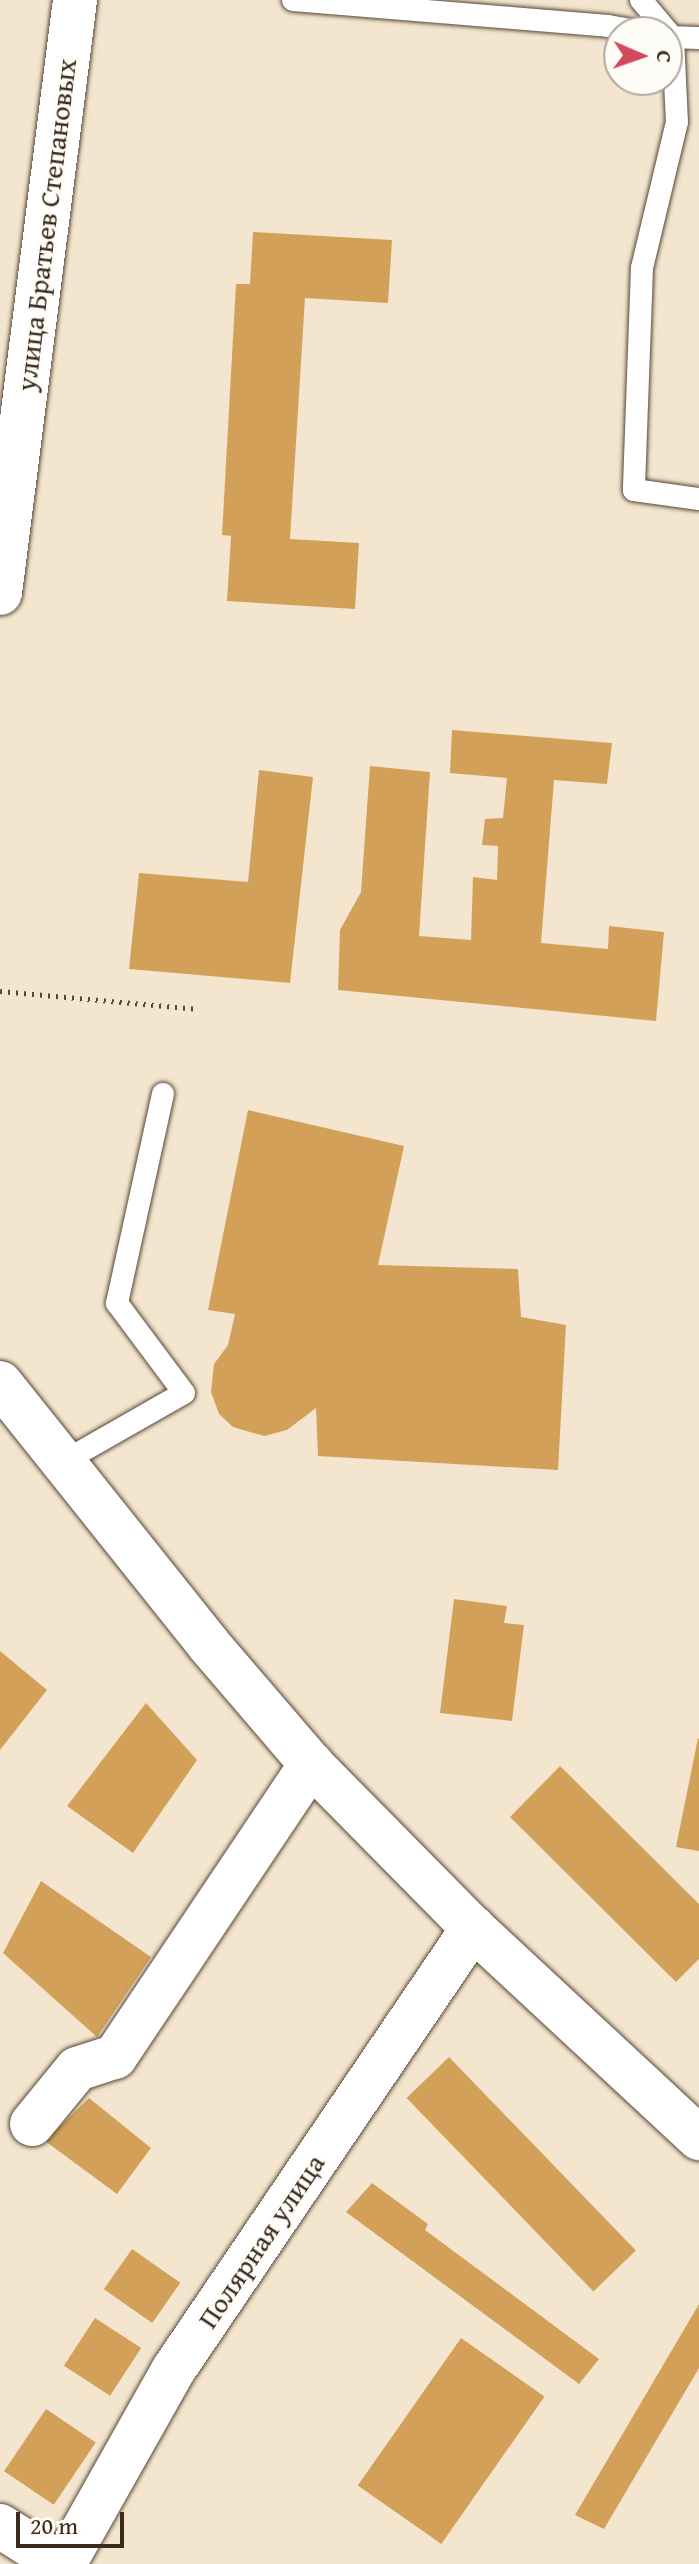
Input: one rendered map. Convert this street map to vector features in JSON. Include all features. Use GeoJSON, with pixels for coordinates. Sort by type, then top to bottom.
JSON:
{"type":"FeatureCollection","features":[{"type":"Feature","properties":{"kind":"street","name":"улица Братьев Степановых"},"geometry":{"type":"LineString","coordinates":[[0,593],[75,0]]}},
{"type":"Feature","properties":{"kind":"street"},"geometry":{"type":"LineString","coordinates":[[0,1383],[209,1645],[311,1764],[473,1928],[699,2138]]}},
{"type":"Feature","properties":{"kind":"street"},"geometry":{"type":"LineString","coordinates":[[32,2124],[77,2069],[115,2057],[311,1764]]}},
{"type":"Feature","properties":{"kind":"street","name":"Полярная улица"},"geometry":{"type":"LineString","coordinates":[[62,2564],[174,2369],[473,1928]]}},
{"type":"Feature","properties":{"kind":"street"},"geometry":{"type":"LineString","coordinates":[[0,2526],[62,2564]]}},
{"type":"Feature","properties":{"kind":"lane"},"geometry":{"type":"LineString","coordinates":[[293,0],[603,29]]}},
{"type":"Feature","properties":{"kind":"lane"},"geometry":{"type":"LineString","coordinates":[[641,0],[654,16]]}},
{"type":"Feature","properties":{"kind":"lane"},"geometry":{"type":"LineString","coordinates":[[675,96],[677,122],[642,268],[634,490],[699,499]]}},
{"type":"Feature","properties":{"kind":"lane"},"geometry":{"type":"LineString","coordinates":[[63,1462],[184,1393],[117,1303],[163,1094]]}},
{"type":"Feature","properties":{"kind":"path"},"geometry":{"type":"LineString","coordinates":[[0,991],[198,1009]]}},
{"type":"Feature","properties":{"kind":"building"},"geometry":{"type":"Polygon","coordinates":[[[253,232],[392,240],[388,303],[305,298],[290,539],[359,543],[355,609],[227,601],[231,536],[222,535],[236,284],[250,284],[253,232]]]}},
{"type":"Feature","properties":{"kind":"building"},"geometry":{"type":"Polygon","coordinates":[[[452,730],[612,743],[607,784],[554,780],[541,943],[608,949],[609,926],[664,932],[656,1021],[338,990],[340,930],[361,892],[370,766],[430,772],[419,936],[471,940],[473,877],[497,880],[498,846],[482,845],[485,819],[503,818],[507,778],[450,773],[452,730]]]}},
{"type":"Feature","properties":{"kind":"building"},"geometry":{"type":"Polygon","coordinates":[[[259,770],[313,777],[290,983],[129,969],[139,873],[248,882],[259,770]]]}},
{"type":"Feature","properties":{"kind":"building"},"geometry":{"type":"Polygon","coordinates":[[[248,1110],[404,1146],[378,1265],[518,1269],[521,1317],[566,1325],[558,1470],[318,1456],[316,1408],[287,1430],[264,1436],[233,1427],[219,1414],[211,1392],[214,1364],[228,1345],[235,1314],[208,1310],[248,1110]]]}},
{"type":"Feature","properties":{"kind":"building"},"geometry":{"type":"Polygon","coordinates":[[[454,1599],[507,1606],[504,1623],[524,1625],[512,1721],[440,1713],[454,1599]]]}},
{"type":"Feature","properties":{"kind":"building"},"geometry":{"type":"Polygon","coordinates":[[[0,1651],[47,1690],[0,1750],[0,1651]]]}},
{"type":"Feature","properties":{"kind":"building"},"geometry":{"type":"Polygon","coordinates":[[[146,1703],[197,1760],[133,1853],[67,1806],[146,1703]]]}},
{"type":"Feature","properties":{"kind":"building"},"geometry":{"type":"Polygon","coordinates":[[[699,1739],[699,1851],[676,1847],[699,1739]]]}},
{"type":"Feature","properties":{"kind":"building"},"geometry":{"type":"Polygon","coordinates":[[[560,1766],[699,1904],[699,1959],[676,1982],[510,1817],[560,1766]]]}},
{"type":"Feature","properties":{"kind":"building"},"geometry":{"type":"Polygon","coordinates":[[[41,1881],[151,1957],[97,2037],[3,1953],[41,1881]]]}},
{"type":"Feature","properties":{"kind":"building"},"geometry":{"type":"Polygon","coordinates":[[[449,2057],[636,2251],[593,2291],[407,2098],[449,2057]]]}},
{"type":"Feature","properties":{"kind":"building"},"geometry":{"type":"Polygon","coordinates":[[[89,2098],[151,2148],[117,2194],[45,2141],[89,2098]]]}},
{"type":"Feature","properties":{"kind":"building"},"geometry":{"type":"Polygon","coordinates":[[[372,2183],[428,2224],[425,2230],[599,2359],[579,2384],[346,2212],[372,2183]]]}},
{"type":"Feature","properties":{"kind":"building"},"geometry":{"type":"Polygon","coordinates":[[[132,2249],[180,2283],[152,2323],[104,2289],[132,2249]]]}},
{"type":"Feature","properties":{"kind":"building"},"geometry":{"type":"Polygon","coordinates":[[[699,2304],[699,2368],[604,2529],[575,2515],[699,2304]]]}},
{"type":"Feature","properties":{"kind":"building"},"geometry":{"type":"Polygon","coordinates":[[[95,2318],[141,2348],[110,2396],[64,2366],[95,2318]]]}},
{"type":"Feature","properties":{"kind":"building"},"geometry":{"type":"Polygon","coordinates":[[[461,2338],[545,2397],[441,2544],[358,2485],[461,2338]]]}},
{"type":"Feature","properties":{"kind":"building"},"geometry":{"type":"Polygon","coordinates":[[[46,2409],[96,2443],[54,2505],[4,2471],[46,2409]]]}}]}
